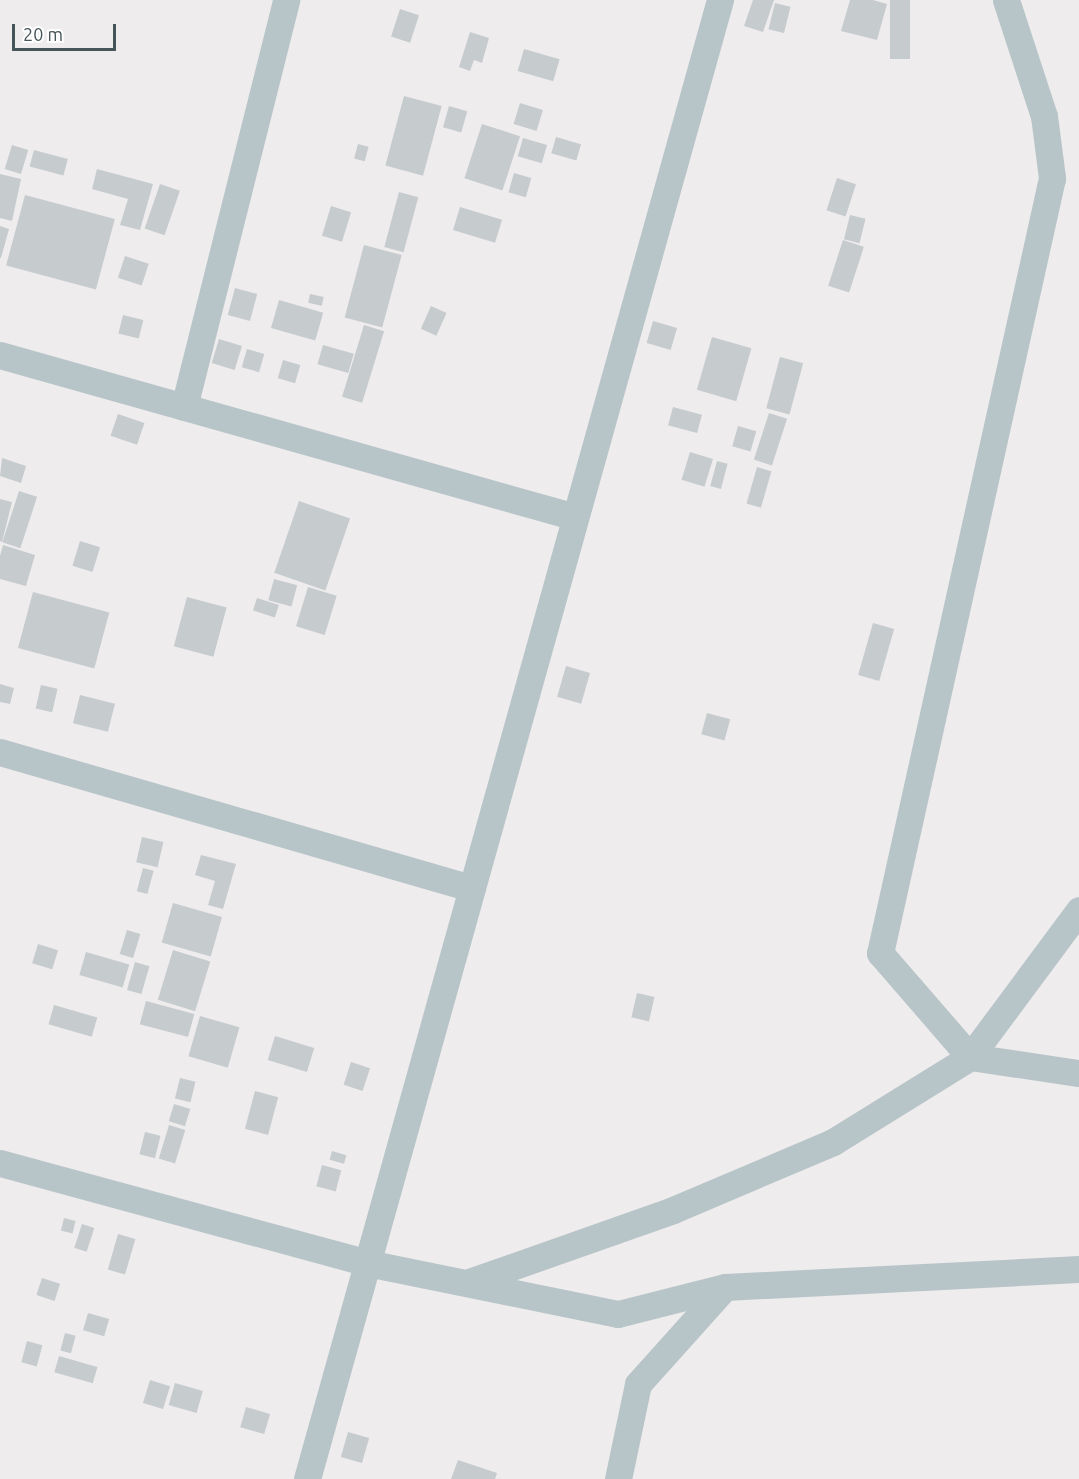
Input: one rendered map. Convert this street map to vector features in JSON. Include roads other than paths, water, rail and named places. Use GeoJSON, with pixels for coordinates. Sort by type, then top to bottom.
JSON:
{"type":"FeatureCollection","features":[{"type":"Feature","properties":{"kind":"street"},"geometry":{"type":"LineString","coordinates":[[184,407],[286,0]]}},
{"type":"Feature","properties":{"kind":"street"},"geometry":{"type":"LineString","coordinates":[[307,1479],[720,0]]}},
{"type":"Feature","properties":{"kind":"street"},"geometry":{"type":"LineString","coordinates":[[1006,0],[1044,116],[1052,178],[880,953],[970,1057],[1079,1073]]}},
{"type":"Feature","properties":{"kind":"street"},"geometry":{"type":"LineString","coordinates":[[0,355],[575,517]]}},
{"type":"Feature","properties":{"kind":"street"},"geometry":{"type":"LineString","coordinates":[[0,752],[472,888]]}},
{"type":"Feature","properties":{"kind":"street"},"geometry":{"type":"LineString","coordinates":[[468,1283],[673,1210],[833,1142],[970,1057],[1079,910]]}},
{"type":"Feature","properties":{"kind":"street"},"geometry":{"type":"LineString","coordinates":[[0,1163],[367,1263],[618,1314],[725,1287],[1079,1269]]}},
{"type":"Feature","properties":{"kind":"street"},"geometry":{"type":"LineString","coordinates":[[618,1479],[638,1384],[725,1287]]}}]}
